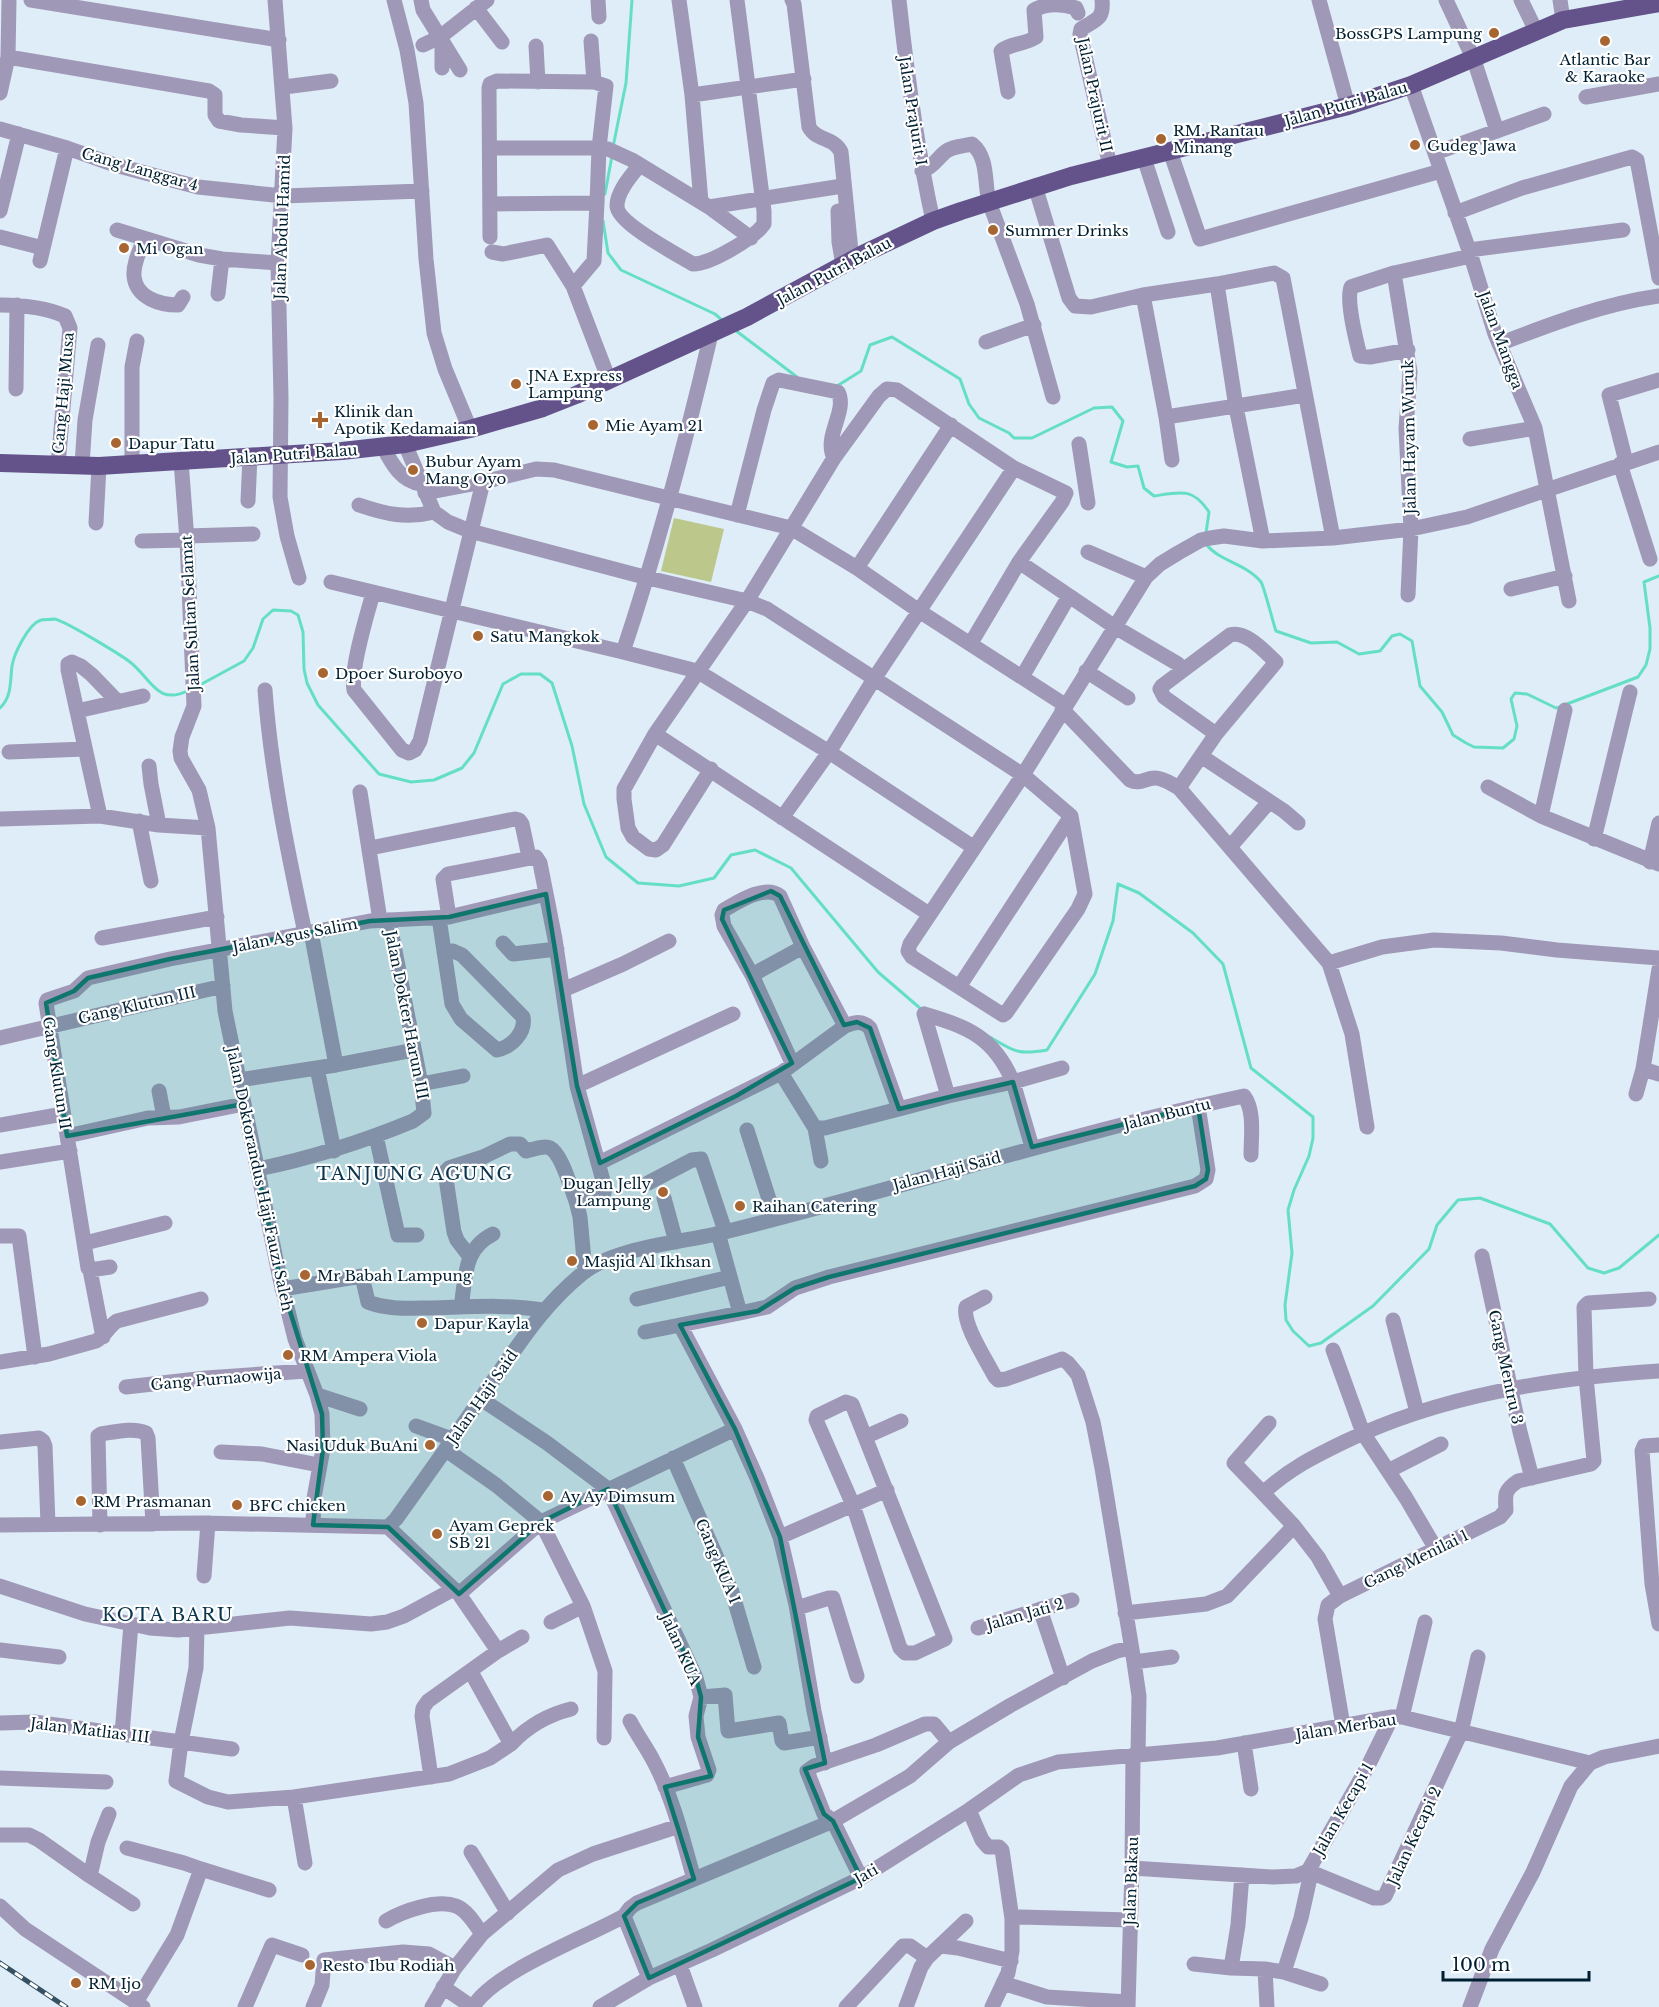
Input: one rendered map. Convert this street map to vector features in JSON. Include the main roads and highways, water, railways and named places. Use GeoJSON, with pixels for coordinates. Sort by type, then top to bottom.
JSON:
{"type":"FeatureCollection","features":[{"type":"Feature","properties":{"kind":"main road","name":"Jalan Putri Balau"},"geometry":{"type":"LineString","coordinates":[[0,463],[132,465],[383,447],[470,429],[543,408],[609,380],[743,318],[933,221],[1035,186],[1348,105],[1411,85],[1563,20],[1659,3]]}},
{"type":"Feature","properties":{"kind":"waterway"},"geometry":{"type":"LineString","coordinates":[[613,147],[626,83],[632,0]]}},
{"type":"Feature","properties":{"kind":"waterway"},"geometry":{"type":"LineString","coordinates":[[605,194],[612,156]]}},
{"type":"Feature","properties":{"kind":"waterway"},"geometry":{"type":"LineString","coordinates":[[603,221],[608,253],[621,270],[715,314],[723,321]]}},
{"type":"Feature","properties":{"kind":"waterway"},"geometry":{"type":"LineString","coordinates":[[735,330],[797,377]]}},
{"type":"Feature","properties":{"kind":"waterway"},"geometry":{"type":"LineString","coordinates":[[837,386],[861,371],[870,345],[892,337],[960,379],[969,404],[979,418],[1009,433],[1014,438],[1032,438],[1094,408],[1112,407],[1123,421],[1111,462],[1127,467],[1138,466],[1144,488],[1154,496],[1185,493],[1197,498],[1209,512],[1206,533]]}},
{"type":"Feature","properties":{"kind":"waterway"},"geometry":{"type":"LineString","coordinates":[[1207,545],[1261,582],[1276,631],[1311,643],[1337,642],[1359,654],[1380,651],[1392,636],[1400,634],[1412,641],[1420,686],[1442,712],[1453,735],[1474,747],[1503,748],[1514,739],[1517,726],[1511,699],[1515,693],[1527,694],[1556,708],[1561,707]]}},
{"type":"Feature","properties":{"kind":"waterway"},"geometry":{"type":"LineString","coordinates":[[1567,704],[1638,677],[1646,665],[1650,649],[1650,628],[1644,582],[1659,576]]}},
{"type":"Feature","properties":{"kind":"waterway"},"geometry":{"type":"LineString","coordinates":[[198,686],[244,661],[253,648],[263,619],[273,610],[291,611],[298,615],[303,632],[304,669],[307,683],[318,705],[379,774],[411,782],[434,780],[462,768],[474,753],[503,684],[521,674],[540,674],[552,683],[572,746],[584,804],[606,857],[638,883],[679,886],[714,878],[731,855],[755,850],[791,868],[878,972],[921,1009]]}},
{"type":"Feature","properties":{"kind":"waterway"},"geometry":{"type":"LineString","coordinates":[[0,708],[9,694],[12,666],[19,647],[31,627],[41,620],[59,621],[115,652],[137,668],[162,693],[169,695],[189,690]]}},
{"type":"Feature","properties":{"kind":"waterway"},"geometry":{"type":"LineString","coordinates":[[990,1037],[1017,1051],[1047,1050],[1095,974],[1113,921],[1118,884],[1139,893],[1193,933],[1223,964],[1251,1068],[1313,1117],[1313,1138],[1309,1156],[1288,1210],[1292,1253],[1285,1305],[1286,1320],[1293,1331],[1309,1346],[1321,1343],[1373,1306],[1429,1249],[1437,1225],[1458,1200],[1480,1198],[1550,1224],[1588,1268],[1604,1273],[1619,1268],[1659,1235]]}},
{"type":"Feature","properties":{"kind":"railway"},"geometry":{"type":"LineString","coordinates":[[0,1963],[66,2007]]}},
{"type":"Feature","properties":{"kind":"place","name":"BossGPS Lampung"},"geometry":{"type":"Point","coordinates":[1494,33]}},
{"type":"Feature","properties":{"kind":"place","name":"Atlantic Bar & Karaoke"},"geometry":{"type":"Point","coordinates":[1605,41]}},
{"type":"Feature","properties":{"kind":"place","name":"RM. Rantau Minang"},"geometry":{"type":"Point","coordinates":[1161,139]}},
{"type":"Feature","properties":{"kind":"place","name":"Gudeg Jawa"},"geometry":{"type":"Point","coordinates":[1415,145]}},
{"type":"Feature","properties":{"kind":"place","name":"Summer Drinks"},"geometry":{"type":"Point","coordinates":[993,230]}},
{"type":"Feature","properties":{"kind":"place","name":"Mi Ogan"},"geometry":{"type":"Point","coordinates":[124,248]}},
{"type":"Feature","properties":{"kind":"place","name":"JNA Express Lampung"},"geometry":{"type":"Point","coordinates":[516,384]}},
{"type":"Feature","properties":{"kind":"place","name":"Klinik dan Apotik Kedamaian"},"geometry":{"type":"Point","coordinates":[320,420]}},
{"type":"Feature","properties":{"kind":"place","name":"Mie Ayam 21"},"geometry":{"type":"Point","coordinates":[593,425]}},
{"type":"Feature","properties":{"kind":"place","name":"Dapur Tatu"},"geometry":{"type":"Point","coordinates":[116,443]}},
{"type":"Feature","properties":{"kind":"place","name":"Bubur Ayam Mang Oyo"},"geometry":{"type":"Point","coordinates":[413,470]}},
{"type":"Feature","properties":{"kind":"place","name":"Satu Mangkok"},"geometry":{"type":"Point","coordinates":[478,636]}},
{"type":"Feature","properties":{"kind":"place","name":"Dpoer Suroboyo"},"geometry":{"type":"Point","coordinates":[323,673]}},
{"type":"Feature","properties":{"kind":"place","name":"Dugan Jelly Lampung"},"geometry":{"type":"Point","coordinates":[663,1192]}},
{"type":"Feature","properties":{"kind":"place","name":"Raihan Catering"},"geometry":{"type":"Point","coordinates":[740,1206]}},
{"type":"Feature","properties":{"kind":"place","name":"Masjid Al Ikhsan"},"geometry":{"type":"Point","coordinates":[572,1261]}},
{"type":"Feature","properties":{"kind":"place","name":"Mr Babah Lampung"},"geometry":{"type":"Point","coordinates":[305,1275]}},
{"type":"Feature","properties":{"kind":"place","name":"Dapur Kayla"},"geometry":{"type":"Point","coordinates":[422,1323]}},
{"type":"Feature","properties":{"kind":"place","name":"RM Ampera Viola"},"geometry":{"type":"Point","coordinates":[288,1355]}},
{"type":"Feature","properties":{"kind":"place","name":"Nasi Uduk BuAni"},"geometry":{"type":"Point","coordinates":[430,1445]}},
{"type":"Feature","properties":{"kind":"place","name":"Ay Ay Dimsum"},"geometry":{"type":"Point","coordinates":[548,1496]}},
{"type":"Feature","properties":{"kind":"place","name":"RM Prasmanan"},"geometry":{"type":"Point","coordinates":[81,1501]}},
{"type":"Feature","properties":{"kind":"place","name":"BFC chicken"},"geometry":{"type":"Point","coordinates":[237,1505]}},
{"type":"Feature","properties":{"kind":"place","name":"Ayam Geprek SB 21"},"geometry":{"type":"Point","coordinates":[437,1534]}},
{"type":"Feature","properties":{"kind":"place","name":"Resto Ibu Rodiah"},"geometry":{"type":"Point","coordinates":[310,1965]}},
{"type":"Feature","properties":{"kind":"place","name":"RM Ijo"},"geometry":{"type":"Point","coordinates":[76,1983]}},
{"type":"Feature","properties":{"kind":"district","name":"TANJUNG AGUNG"},"geometry":{"type":"Point","coordinates":[415,1174]}},
{"type":"Feature","properties":{"kind":"district","name":"KOTA BARU"},"geometry":{"type":"Point","coordinates":[168,1615]}}]}
